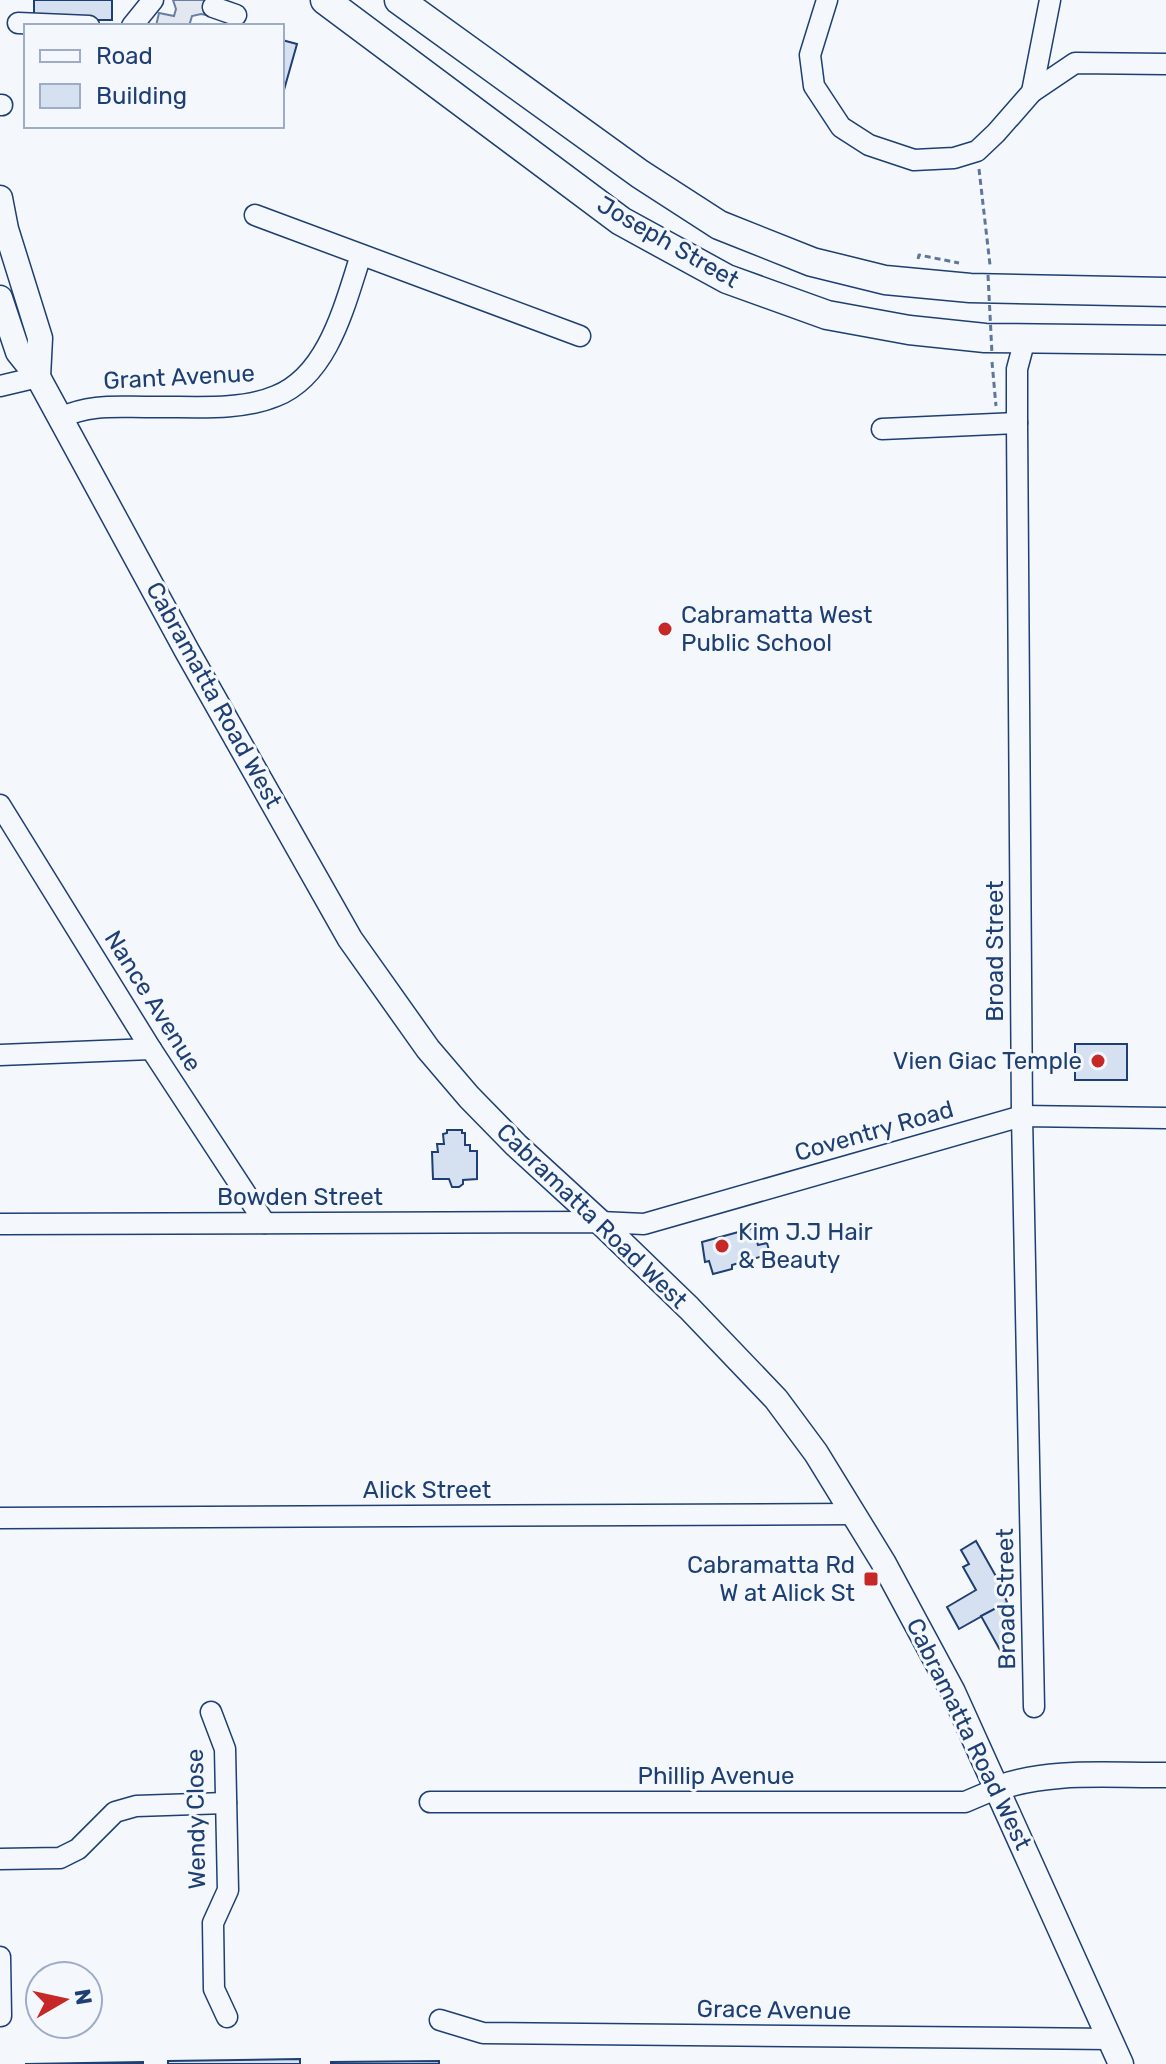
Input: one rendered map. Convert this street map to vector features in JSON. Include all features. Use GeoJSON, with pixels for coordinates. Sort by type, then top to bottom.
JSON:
{"type":"FeatureCollection","features":[{"type":"Feature","properties":{"kind":"highway","name":"Joseph Street"},"geometry":{"type":"LineString","coordinates":[[325,0],[621,221],[727,279],[827,315],[949,335],[1166,340]]}},
{"type":"Feature","properties":{"kind":"highway","name":"Joseph Street"},"geometry":{"type":"LineString","coordinates":[[399,0],[640,174],[719,225],[812,262],[885,280],[970,288],[1166,292]]}},
{"type":"Feature","properties":{"kind":"main road","name":"Cabramatta Road West"},"geometry":{"type":"LineString","coordinates":[[0,198],[6,229],[40,338],[38,377]]}},
{"type":"Feature","properties":{"kind":"main road","name":"Cabramatta Road West"},"geometry":{"type":"LineString","coordinates":[[0,298],[18,352],[38,377],[350,939],[428,1049],[469,1097],[689,1308],[776,1399],[816,1453],[854,1514],[953,1692],[1121,2064]]}},
{"type":"Feature","properties":{"kind":"main road"},"geometry":{"type":"LineString","coordinates":[[998,1788],[1021,1780],[1048,1777],[1166,1775]]}},
{"type":"Feature","properties":{"kind":"street"},"geometry":{"type":"LineString","coordinates":[[134,24],[153,0]]}},
{"type":"Feature","properties":{"kind":"street"},"geometry":{"type":"LineString","coordinates":[[827,0],[810,55],[814,86],[841,127],[869,145],[914,160],[954,158],[977,151],[1032,92],[1075,63],[1166,64]]}},
{"type":"Feature","properties":{"kind":"street"},"geometry":{"type":"LineString","coordinates":[[1032,92],[1050,0]]}},
{"type":"Feature","properties":{"kind":"street"},"geometry":{"type":"LineString","coordinates":[[213,7],[236,15]]}},
{"type":"Feature","properties":{"kind":"street"},"geometry":{"type":"LineString","coordinates":[[18,23],[42,24]]}},
{"type":"Feature","properties":{"kind":"street"},"geometry":{"type":"LineString","coordinates":[[255,215],[580,336]]}},
{"type":"Feature","properties":{"kind":"street","name":"Grant Avenue"},"geometry":{"type":"LineString","coordinates":[[59,418],[84,407],[209,406],[249,403],[277,396],[303,379],[318,359],[339,321],[361,255]]}},
{"type":"Feature","properties":{"kind":"street","name":"Broad Street"},"geometry":{"type":"LineString","coordinates":[[1025,339],[1017,369],[1017,420],[1022,1116],[1034,1707]]}},
{"type":"Feature","properties":{"kind":"street"},"geometry":{"type":"LineString","coordinates":[[0,386],[38,377]]}},
{"type":"Feature","properties":{"kind":"street"},"geometry":{"type":"LineString","coordinates":[[882,429],[1017,420]]}},
{"type":"Feature","properties":{"kind":"street","name":"Nance Avenue"},"geometry":{"type":"LineString","coordinates":[[0,805],[151,1049],[265,1223]]}},
{"type":"Feature","properties":{"kind":"street"},"geometry":{"type":"LineString","coordinates":[[0,1055],[151,1049]]}},
{"type":"Feature","properties":{"kind":"street","name":"Coventry Road"},"geometry":{"type":"LineString","coordinates":[[600,1222],[644,1224],[1022,1116],[1166,1118]]}},
{"type":"Feature","properties":{"kind":"street","name":"Bowden Street"},"geometry":{"type":"LineString","coordinates":[[0,1224],[600,1222]]}},
{"type":"Feature","properties":{"kind":"street","name":"Alick Street"},"geometry":{"type":"LineString","coordinates":[[0,1518],[854,1514]]}},
{"type":"Feature","properties":{"kind":"street","name":"Wendy Close"},"geometry":{"type":"LineString","coordinates":[[211,1712],[225,1749],[228,1890],[213,1923],[214,1989],[227,2017]]}},
{"type":"Feature","properties":{"kind":"street","name":"Phillip Avenue"},"geometry":{"type":"LineString","coordinates":[[430,1802],[965,1802],[998,1788]]}},
{"type":"Feature","properties":{"kind":"street"},"geometry":{"type":"LineString","coordinates":[[0,1859],[60,1858],[78,1849],[115,1812],[136,1806],[226,1803]]}},
{"type":"Feature","properties":{"kind":"street"},"geometry":{"type":"LineString","coordinates":[[0,1957],[1,2016]]}},
{"type":"Feature","properties":{"kind":"street","name":"Grace Avenue"},"geometry":{"type":"LineString","coordinates":[[440,2020],[483,2033],[1110,2039]]}},
{"type":"Feature","properties":{"kind":"path"},"geometry":{"type":"LineString","coordinates":[[977,151],[991,268]]}},
{"type":"Feature","properties":{"kind":"path"},"geometry":{"type":"LineString","coordinates":[[918,263],[919,255],[962,263]]}},
{"type":"Feature","properties":{"kind":"path"},"geometry":{"type":"LineString","coordinates":[[988,275],[992,354]]}},
{"type":"Feature","properties":{"kind":"shaded area"},"geometry":{"type":"Polygon","coordinates":[[[173,0],[220,0],[216,17],[201,14],[192,16],[190,24],[156,24],[159,13],[174,16],[176,9],[173,0]]]}},
{"type":"Feature","properties":{"kind":"building"},"geometry":{"type":"Polygon","coordinates":[[[34,0],[112,0],[112,20],[34,20],[34,0]]]}},
{"type":"Feature","properties":{"kind":"building"},"geometry":{"type":"Polygon","coordinates":[[[284,41],[297,44],[284,90],[284,41]]]}},
{"type":"Feature","properties":{"kind":"building","name":"Vien Giac Temple"},"geometry":{"type":"Polygon","coordinates":[[[1075,1044],[1127,1044],[1127,1080],[1075,1080],[1075,1066],[1070,1066],[1070,1056],[1075,1056],[1075,1044]]]}},
{"type":"Feature","properties":{"kind":"building"},"geometry":{"type":"Polygon","coordinates":[[[447,1130],[462,1130],[465,1145],[470,1145],[470,1151],[477,1151],[477,1179],[463,1180],[459,1187],[452,1187],[449,1179],[433,1179],[432,1152],[438,1152],[437,1144],[444,1144],[443,1134],[447,1130]]]}},
{"type":"Feature","properties":{"kind":"building"},"geometry":{"type":"Polygon","coordinates":[[[753,1228],[758,1245],[767,1243],[770,1254],[713,1274],[709,1261],[705,1262],[702,1242],[753,1228]]]}},
{"type":"Feature","properties":{"kind":"building"},"geometry":{"type":"Polygon","coordinates":[[[976,1541],[1006,1594],[1007,1602],[959,1629],[947,1607],[976,1590],[963,1567],[969,1564],[961,1550],[976,1541]]]}},
{"type":"Feature","properties":{"kind":"building"},"geometry":{"type":"Polygon","coordinates":[[[1000,1606],[1006,1613],[1007,1647],[1000,1650],[981,1616],[1000,1606]]]}},
{"type":"Feature","properties":{"kind":"building"},"geometry":{"type":"Polygon","coordinates":[[[300,2059],[300,2064],[168,2064],[168,2061],[300,2059]]]}},
{"type":"Feature","properties":{"kind":"building"},"geometry":{"type":"Polygon","coordinates":[[[439,2061],[439,2064],[331,2064],[331,2062],[439,2061]]]}},
{"type":"Feature","properties":{"kind":"building"},"geometry":{"type":"Polygon","coordinates":[[[143,2062],[143,2064],[25,2064],[143,2062]]]}},
{"type":"Feature","properties":{"kind":"place","name":"Cabramatta West Public School"},"geometry":{"type":"Point","coordinates":[665,629]}},
{"type":"Feature","properties":{"kind":"place","name":"Vien Giac Temple"},"geometry":{"type":"Point","coordinates":[1098,1061]}},
{"type":"Feature","properties":{"kind":"place","name":"Kim J.J Hair & Beauty"},"geometry":{"type":"Point","coordinates":[722,1246]}},
{"type":"Feature","properties":{"kind":"place","name":"Cabramatta Rd W at Alick St"},"geometry":{"type":"Point","coordinates":[871,1579]}}]}
